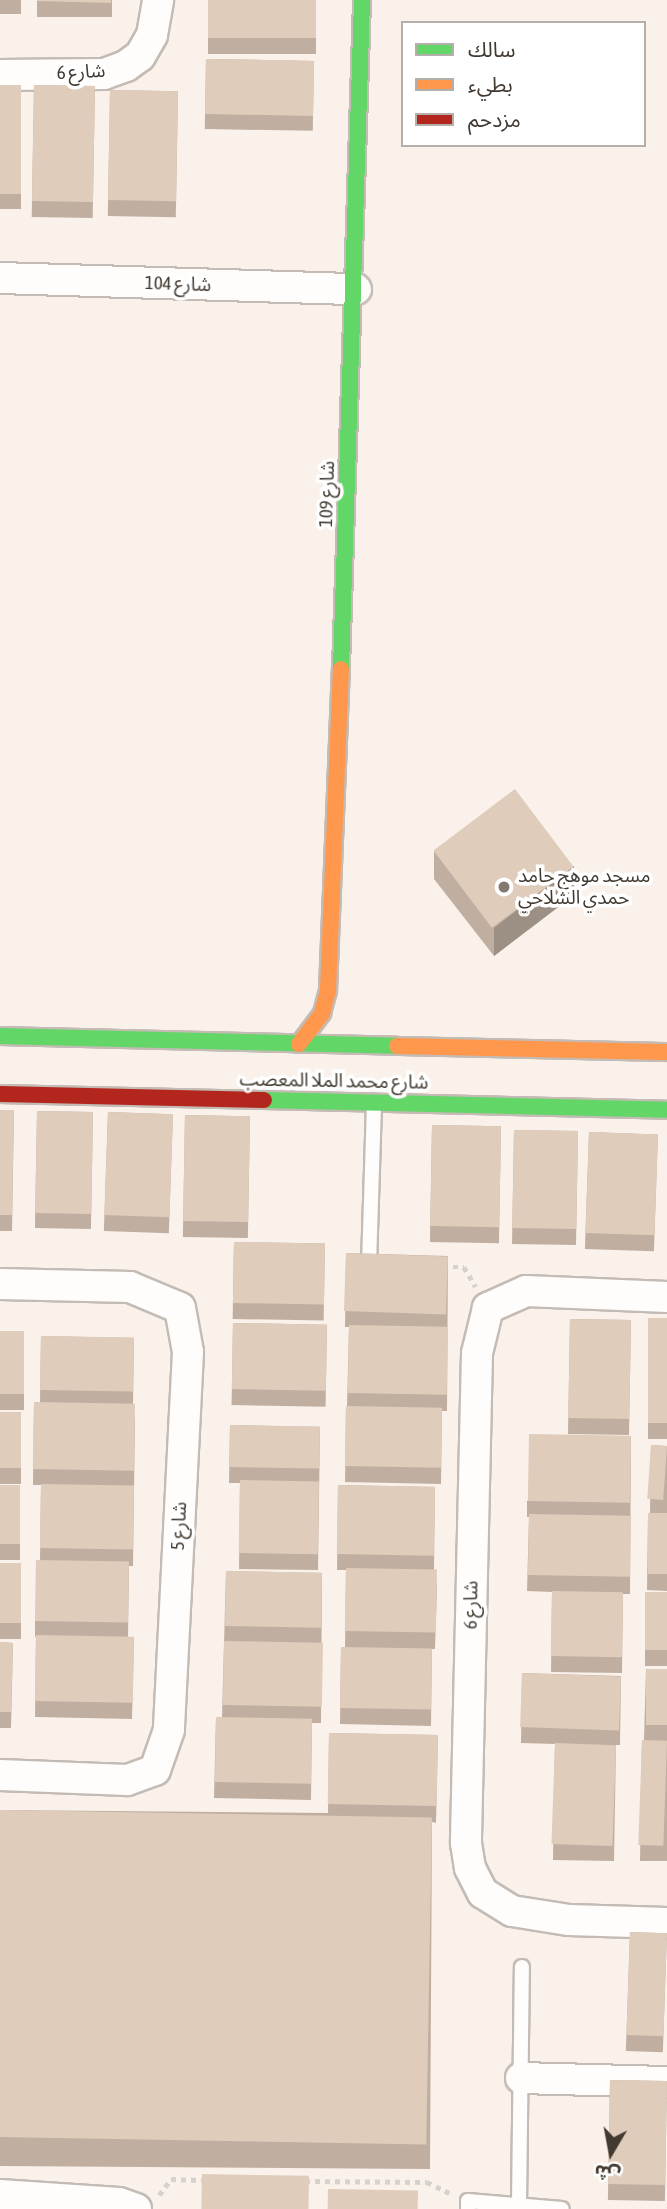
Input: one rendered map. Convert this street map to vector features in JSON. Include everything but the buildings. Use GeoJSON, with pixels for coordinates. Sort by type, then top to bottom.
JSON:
{"type":"FeatureCollection","features":[{"type":"Feature","properties":{"kind":"street","name":"شارع 6"},"geometry":{"type":"LineString","coordinates":[[0,75],[104,74],[126,66],[140,57],[152,35],[158,0]]}},
{"type":"Feature","properties":{"kind":"street","name":"شارع 109"},"geometry":{"type":"LineString","coordinates":[[299,1044],[322,1013],[328,990],[356,289],[362,0]]}},
{"type":"Feature","properties":{"kind":"street","name":"شارع 104"},"geometry":{"type":"LineString","coordinates":[[0,278],[356,289]]}},
{"type":"Feature","properties":{"kind":"street","name":"شارع 109"},"geometry":{"type":"LineString","coordinates":[[328,990],[337,1014]]}},
{"type":"Feature","properties":{"kind":"street"},"geometry":{"type":"LineString","coordinates":[[348,1030],[364,1045]]}},
{"type":"Feature","properties":{"kind":"street","name":"شارع محمد الملا المعصب"},"geometry":{"type":"LineString","coordinates":[[0,1036],[667,1052]]}},
{"type":"Feature","properties":{"kind":"street","name":"شارع محمد الملا المعصب"},"geometry":{"type":"LineString","coordinates":[[0,1094],[667,1110]]}},
{"type":"Feature","properties":{"kind":"street","name":"شارع 5"},"geometry":{"type":"LineString","coordinates":[[0,1284],[130,1287],[180,1308],[188,1352],[169,1730],[155,1770],[127,1780],[0,1775]]}},
{"type":"Feature","properties":{"kind":"street"},"geometry":{"type":"LineString","coordinates":[[488,1308],[526,1291],[667,1297]]}},
{"type":"Feature","properties":{"kind":"street","name":"شارع 6"},"geometry":{"type":"LineString","coordinates":[[488,1308],[477,1353],[466,1829],[470,1868],[483,1893],[512,1911],[569,1920],[667,1923]]}},
{"type":"Feature","properties":{"kind":"street"},"geometry":{"type":"LineString","coordinates":[[521,2078],[667,2082]]}},
{"type":"Feature","properties":{"kind":"street"},"geometry":{"type":"LineString","coordinates":[[0,2195],[146,2204]]}},
{"type":"Feature","properties":{"kind":"lane"},"geometry":{"type":"LineString","coordinates":[[369,1264],[374,1103]]}},
{"type":"Feature","properties":{"kind":"lane"},"geometry":{"type":"LineString","coordinates":[[519,2204],[522,1967]]}},
{"type":"Feature","properties":{"kind":"lane"},"geometry":{"type":"LineString","coordinates":[[468,2205],[519,2204],[562,2209]]}},
{"type":"Feature","properties":{"kind":"path"},"geometry":{"type":"LineString","coordinates":[[437,1266],[464,1267],[488,1308]]}},
{"type":"Feature","properties":{"kind":"path"},"geometry":{"type":"LineString","coordinates":[[146,2204],[171,2179],[211,2180]]}},
{"type":"Feature","properties":{"kind":"path"},"geometry":{"type":"LineString","coordinates":[[292,2180],[427,2182],[468,2205]]}},
{"type":"Feature","properties":{"kind":"traffic: fast"},"geometry":{"type":"LineString","coordinates":[[341,669],[362,0]]}},
{"type":"Feature","properties":{"kind":"traffic: fast"},"geometry":{"type":"LineString","coordinates":[[0,1036],[397,1046]]}},
{"type":"Feature","properties":{"kind":"traffic: fast"},"geometry":{"type":"LineString","coordinates":[[264,1100],[667,1110]]}},
{"type":"Feature","properties":{"kind":"traffic: slow"},"geometry":{"type":"LineString","coordinates":[[299,1044],[322,1013],[328,990],[341,669]]}},
{"type":"Feature","properties":{"kind":"traffic: slow"},"geometry":{"type":"LineString","coordinates":[[397,1046],[667,1052]]}},
{"type":"Feature","properties":{"kind":"traffic: jam"},"geometry":{"type":"LineString","coordinates":[[0,1094],[264,1100]]}},
{"type":"Feature","properties":{"kind":"place","name":"مسجد موهج حامد حمدي الشلاحي"},"geometry":{"type":"Point","coordinates":[504,887]}}]}
